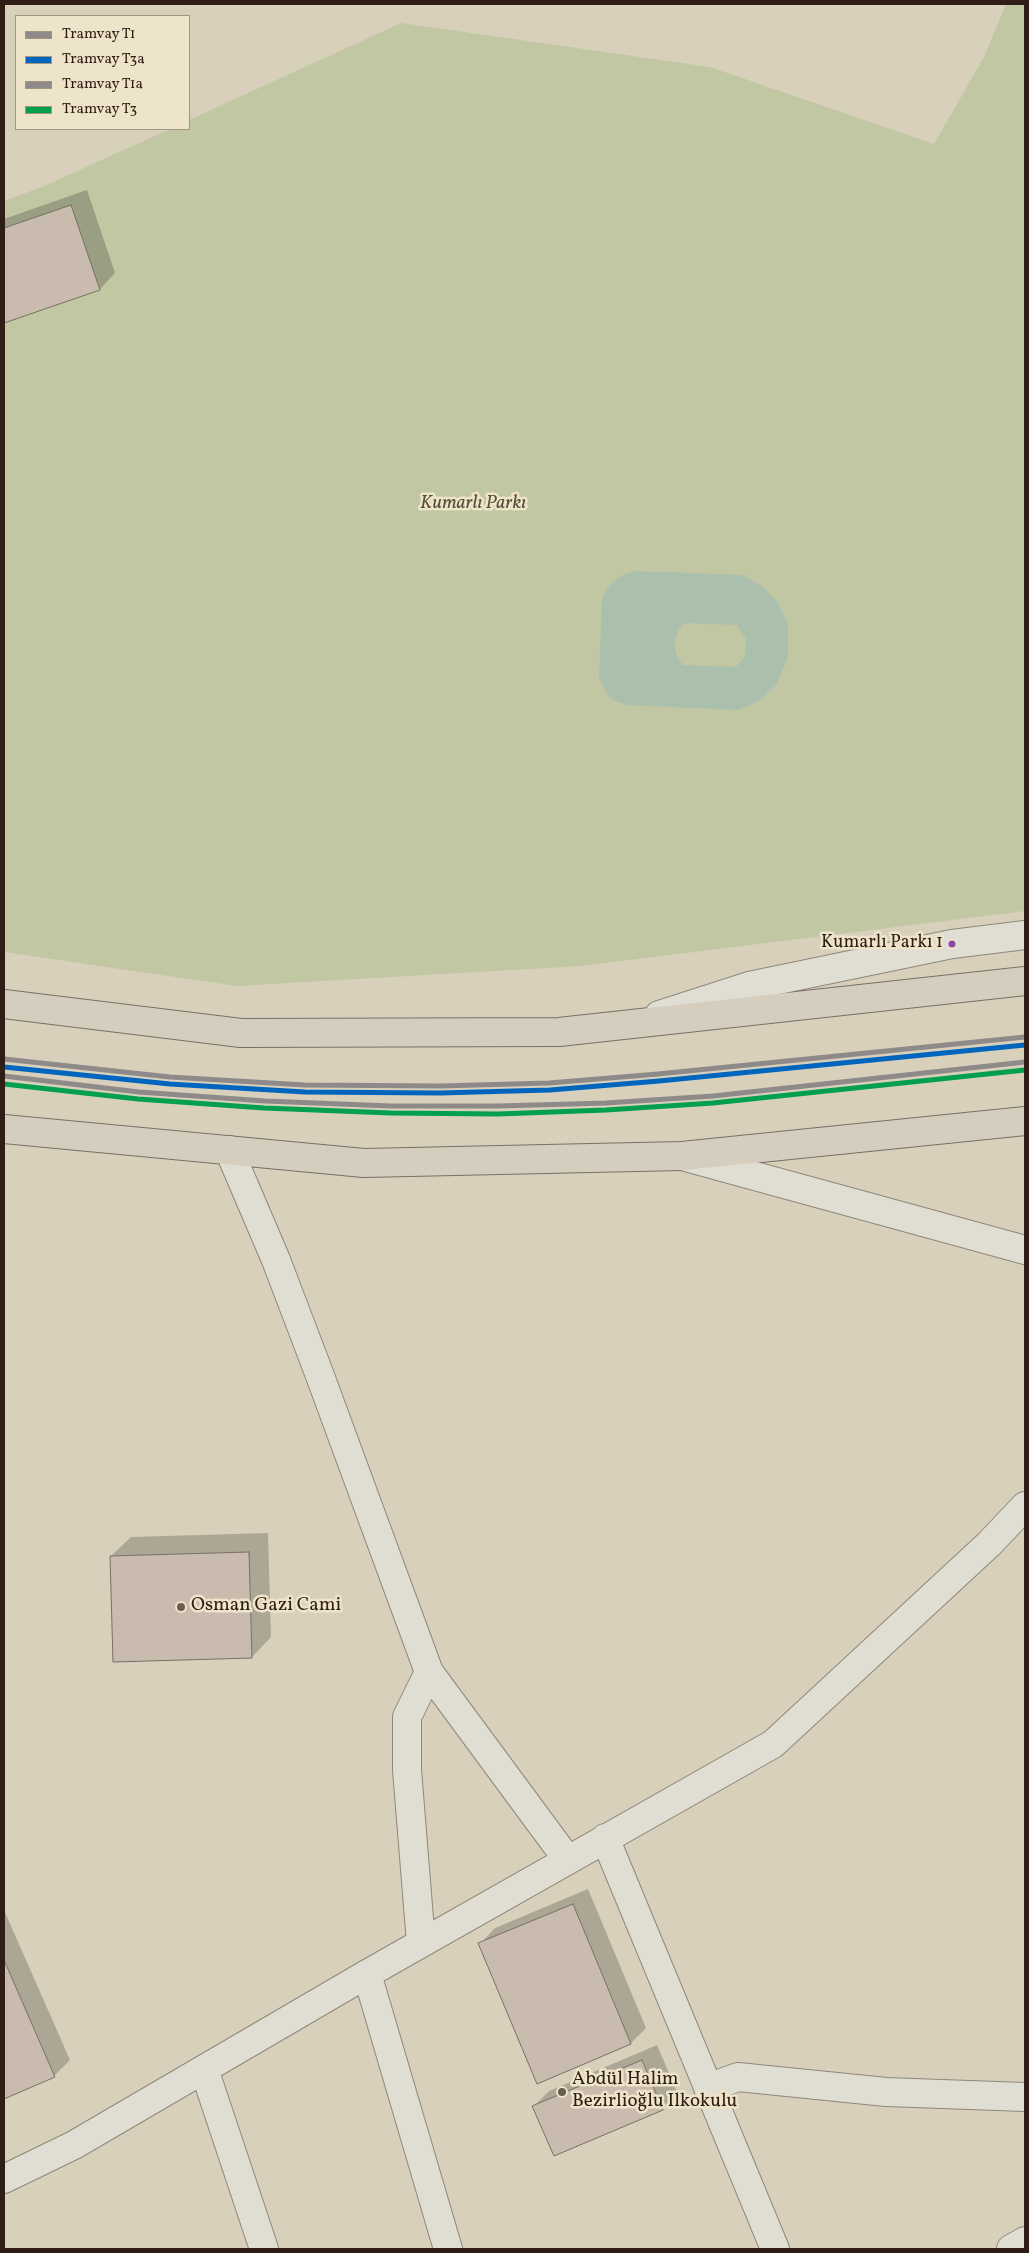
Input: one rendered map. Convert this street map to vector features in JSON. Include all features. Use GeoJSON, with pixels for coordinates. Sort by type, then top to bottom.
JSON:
{"type":"FeatureCollection","features":[{"type":"Feature","properties":{"kind":"highway"},"geometry":{"type":"LineString","coordinates":[[4,1004],[242,1033],[558,1032],[1025,981]]}},
{"type":"Feature","properties":{"kind":"highway"},"geometry":{"type":"LineString","coordinates":[[4,1129],[364,1163],[682,1156],[1025,1121]]}},
{"type":"Feature","properties":{"kind":"street"},"geometry":{"type":"LineString","coordinates":[[630,1024],[749,986],[952,944],[1025,935]]}},
{"type":"Feature","properties":{"kind":"street"},"geometry":{"type":"LineString","coordinates":[[229,1150],[276,1260],[319,1372],[429,1672],[568,1859]]}},
{"type":"Feature","properties":{"kind":"street"},"geometry":{"type":"LineString","coordinates":[[682,1156],[1025,1250]]}},
{"type":"Feature","properties":{"kind":"street"},"geometry":{"type":"LineString","coordinates":[[4,2179],[74,2145],[422,1942],[773,1744],[989,1544],[1025,1506]]}},
{"type":"Feature","properties":{"kind":"street"},"geometry":{"type":"LineString","coordinates":[[422,1942],[407,1770],[407,1717],[429,1672]]}},
{"type":"Feature","properties":{"kind":"street"},"geometry":{"type":"LineString","coordinates":[[605,1838],[775,2249]]}},
{"type":"Feature","properties":{"kind":"street"},"geometry":{"type":"LineString","coordinates":[[367,1974],[448,2249]]}},
{"type":"Feature","properties":{"kind":"street"},"geometry":{"type":"LineString","coordinates":[[204,2069],[264,2249]]}},
{"type":"Feature","properties":{"kind":"street"},"geometry":{"type":"LineString","coordinates":[[708,2088],[738,2077],[886,2092],[1025,2097]]}},
{"type":"Feature","properties":{"kind":"street"},"geometry":{"type":"LineString","coordinates":[[1011,2249],[1025,2242]]}},
{"type":"Feature","properties":{"kind":"green space","name":"Kumarlı Parkı"},"geometry":{"type":"Polygon","coordinates":[[[1006,4],[1025,4],[1025,911],[581,966],[237,986],[4,952],[4,201],[42,187],[168,130],[190,130],[190,120],[401,23],[710,67],[934,144],[984,57],[1006,4]]]}},
{"type":"Feature","properties":{"kind":"shaded area"},"geometry":{"type":"Polygon","coordinates":[[[635,571],[743,575],[763,587],[779,604],[788,626],[788,657],[776,685],[759,701],[738,710],[628,705],[609,697],[599,678],[602,601],[605,591],[614,581],[625,574],[635,571]],[[685,623],[678,631],[674,645],[677,657],[683,665],[736,667],[745,656],[746,639],[737,625],[685,623]]]}},
{"type":"Feature","properties":{"kind":"building"},"geometry":{"type":"Polygon","coordinates":[[[71,205],[100,290],[4,323],[4,228],[71,205]]]}},
{"type":"Feature","properties":{"kind":"building","name":"Osman Gazi Cami"},"geometry":{"type":"Polygon","coordinates":[[[249,1552],[252,1658],[113,1662],[110,1556],[249,1552]]]}},
{"type":"Feature","properties":{"kind":"building"},"geometry":{"type":"Polygon","coordinates":[[[573,1904],[631,2044],[537,2084],[478,1943],[573,1904]]]}},
{"type":"Feature","properties":{"kind":"building"},"geometry":{"type":"Polygon","coordinates":[[[4,1960],[55,2077],[4,2099],[4,1960]]]}},
{"type":"Feature","properties":{"kind":"building"},"geometry":{"type":"Polygon","coordinates":[[[642,2060],[663,2110],[554,2156],[532,2106],[642,2060]]]}},
{"type":"Feature","properties":{"kind":"tram line","name":"T1"},"geometry":{"type":"LineString","coordinates":[[4,1059],[170,1077],[305,1085],[440,1086],[549,1083],[658,1074],[1025,1037]]}},
{"type":"Feature","properties":{"kind":"tram line","name":"T3a"},"geometry":{"type":"LineString","coordinates":[[4,1067],[170,1084],[305,1092],[440,1093],[550,1090],[1025,1045]]}},
{"type":"Feature","properties":{"kind":"tram line","name":"T1a"},"geometry":{"type":"LineString","coordinates":[[4,1076],[139,1092],[265,1101],[391,1106],[498,1106],[606,1103],[713,1096],[1025,1062]]}},
{"type":"Feature","properties":{"kind":"tram line","name":"T3"},"geometry":{"type":"LineString","coordinates":[[4,1084],[138,1099],[264,1108],[391,1113],[498,1114],[606,1110],[713,1103],[1025,1070]]}},
{"type":"Feature","properties":{"kind":"place","name":"Kumarlı Parkı 1"},"geometry":{"type":"Point","coordinates":[952,944]}},
{"type":"Feature","properties":{"kind":"place","name":"Osman Gazi Cami"},"geometry":{"type":"Point","coordinates":[181,1607]}},
{"type":"Feature","properties":{"kind":"place","name":"Abdül Halim Bezirlioğlu Ilkokulu"},"geometry":{"type":"Point","coordinates":[562,2092]}}]}
